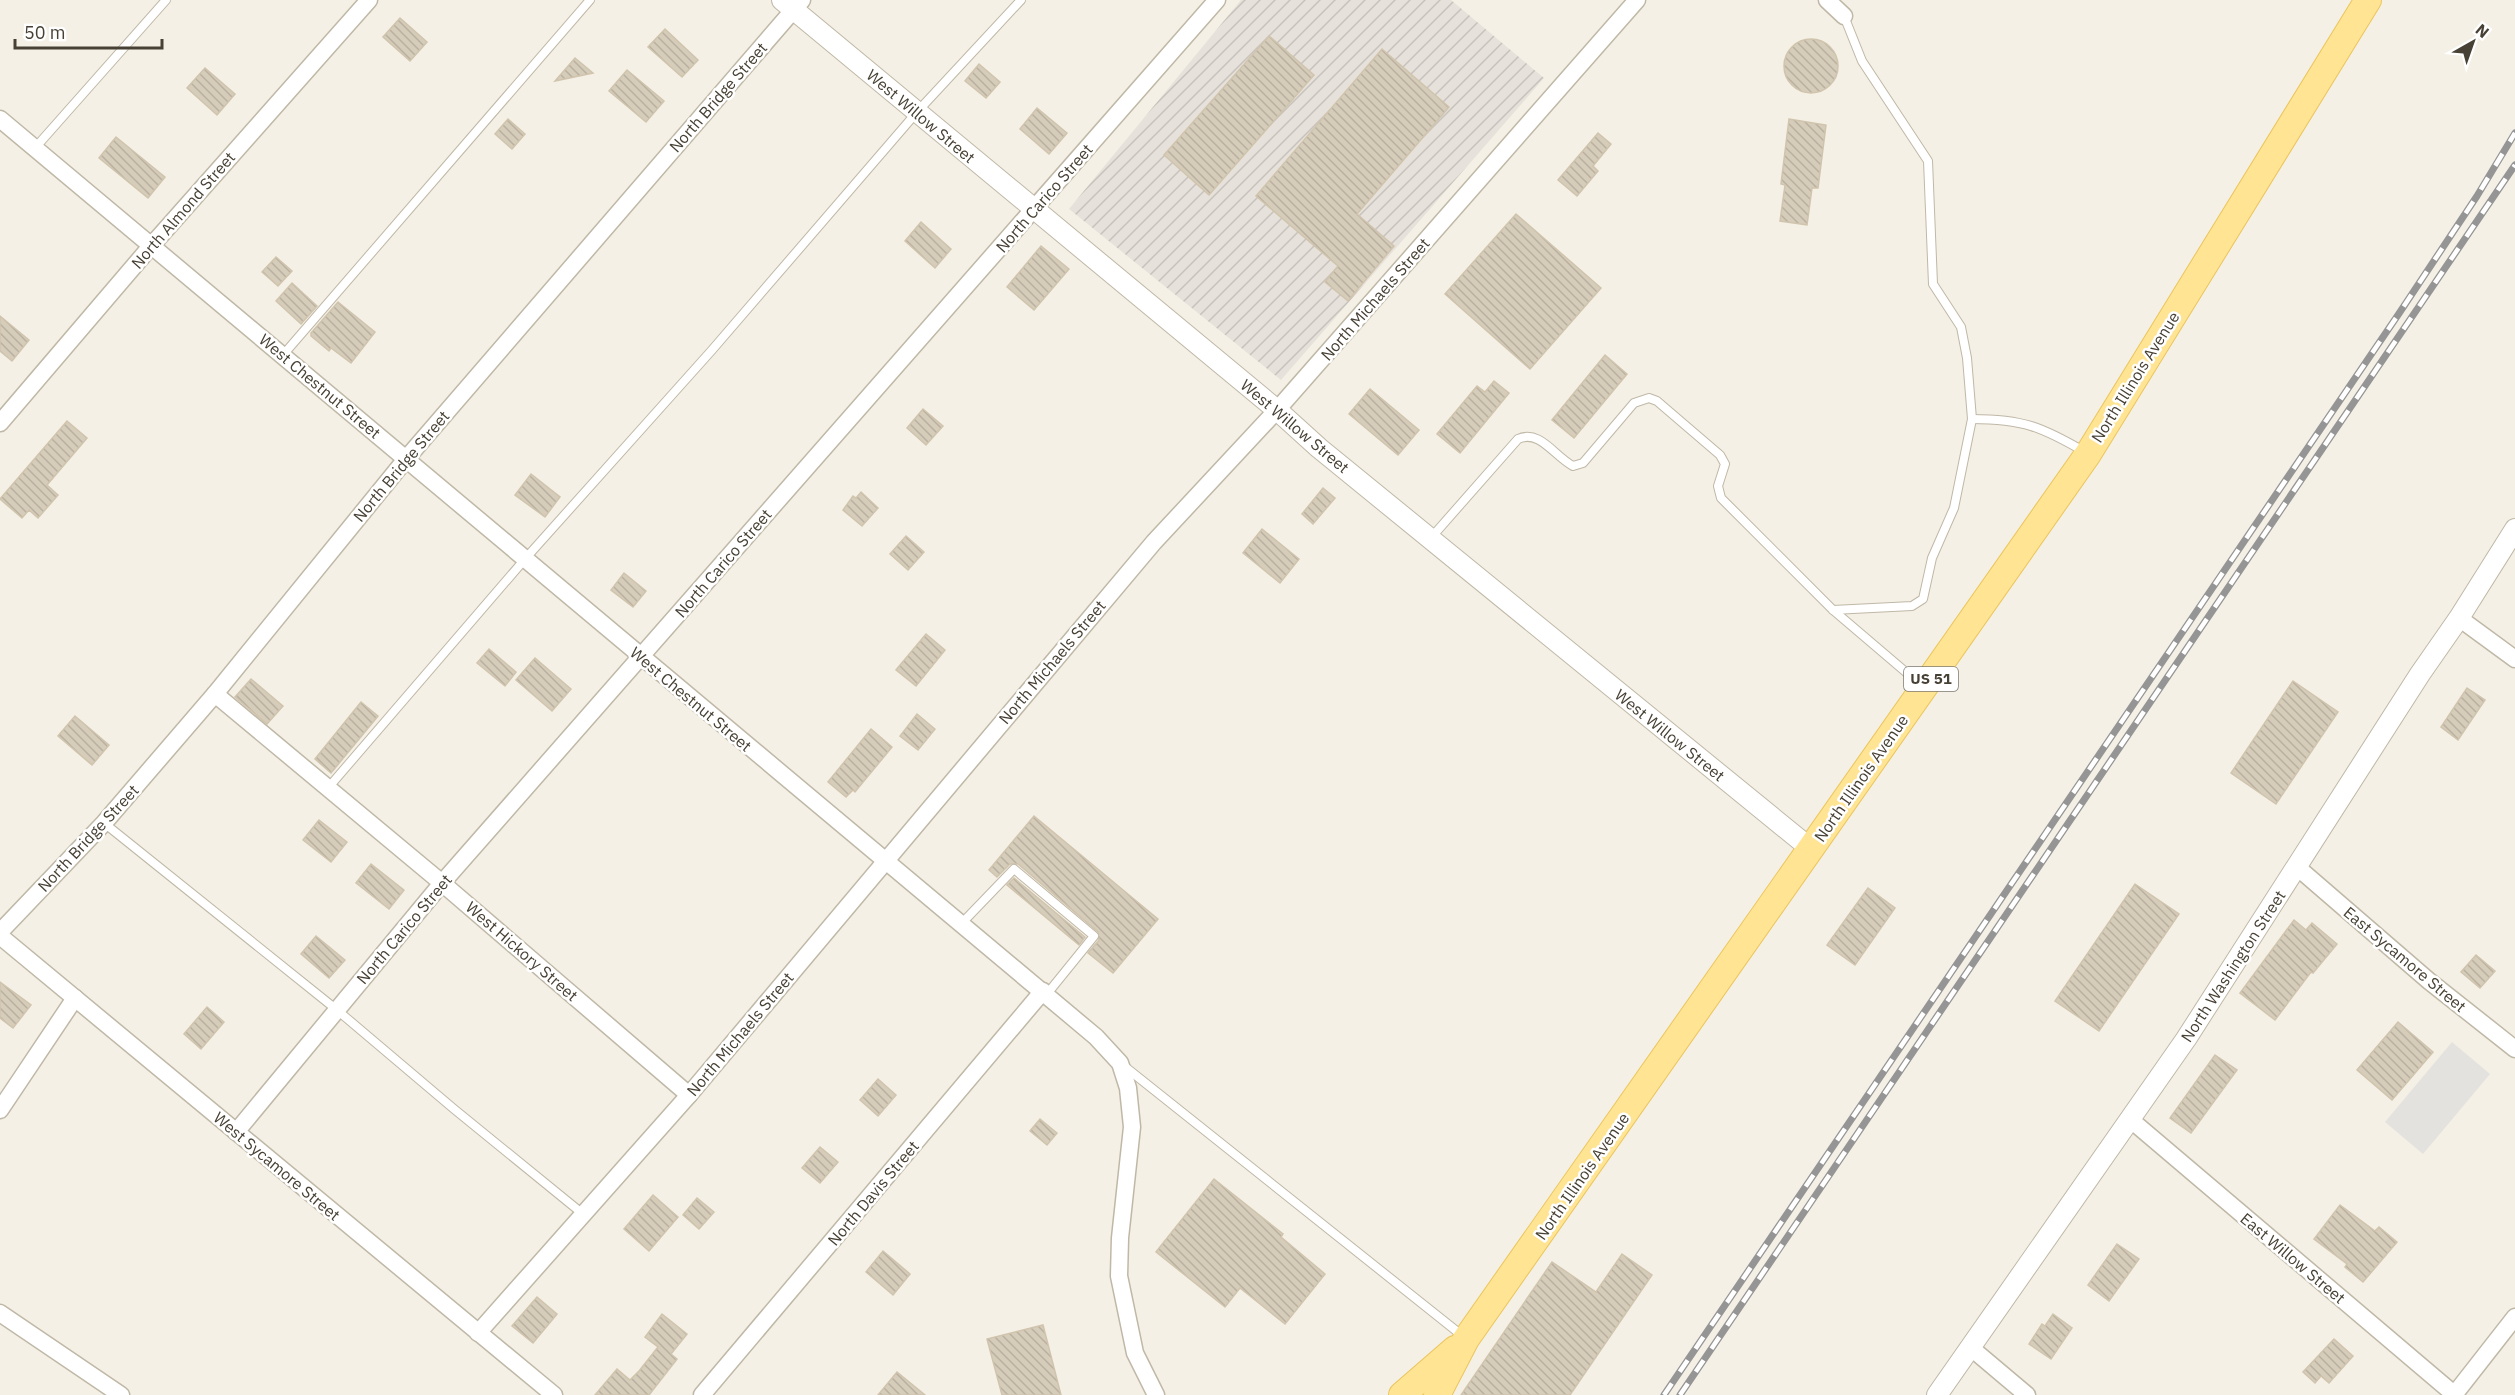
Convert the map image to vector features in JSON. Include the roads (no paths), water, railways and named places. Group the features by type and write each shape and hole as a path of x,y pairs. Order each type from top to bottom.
{"main road":[{"name":"North Illinois Avenue","path":"1437,1395 1466,1339 2088,454 2368,0"},
{"name":"US 51","path":"1402,1395 1466,1339"}],"street":[{"name":"North Almond Street","path":"0,423 152,245 369,0"},
{"name":"North Carico Street","path":"236,1132 442,883 1217,0"},
{"name":"North Michaels Street","path":"478,1333 689,1095 1154,542 1277,410 1637,0"},
{"path":"1827,0 1844,16"},
{"name":"West Willow Street","path":"793,3 917,112 1277,410 1319,448 1811,849"},
{"name":"North Bridge Street","path":"0,934 104,823 215,694 406,459 793,3"},
{"name":"West Chestnut Street","path":"0,119 1096,1036 1120,1063 1128,1088 1132,1127 1119,1238 1119,1276 1135,1353 1156,1395"},
{"name":"North Washington Street","path":"1937,1395 2130,1120 2297,867 2420,674 2460,618 2515,529"},
{"path":"2460,618 2515,659"},
{"name":"West Hickory Street","path":"215,694 442,883 689,1095"},
{"name":"East Sycamore Street","path":"2297,867 2429,981 2515,1049"},
{"name":"West Sycamore Street","path":"0,934 554,1395"},
{"name":"North Davis Street","path":"702,1395 1045,992"},
{"path":"0,1110 75,998"},
{"name":"East Willow Street","path":"2130,1120 2454,1395"},
{"path":"0,1312 121,1395"},
{"path":"2454,1395 2515,1317"},
{"path":"1970,1347 2027,1395"}],"lane":[{"path":"35,148 166,0"},
{"path":"283,355 590,0"},
{"path":"328,788 525,559 712,350 917,112 1021,0"},
{"path":"1833,610 1912,606 1923,599 1932,558 1954,508 1972,419 1967,358 1961,327 1933,284 1928,161 1862,61 1844,16"},
{"path":"1430,540 1518,439 1526,436 1536,437 1573,466 1583,463 1634,403 1649,398 1657,401 1720,455 1725,464 1718,486 1721,498 1833,610 1925,688"},
{"path":"1972,419 2008,419 2048,431 2088,454"},
{"path":"104,823 337,1010 583,1214"},
{"path":"961,924 1014,869 1094,936 1045,992"},
{"path":"1120,1063 1466,1339"}],"railway":[{"path":"1664,1395 2400,312 2477,196 2515,133"},
{"path":"1680,1395 2515,165"}]}
